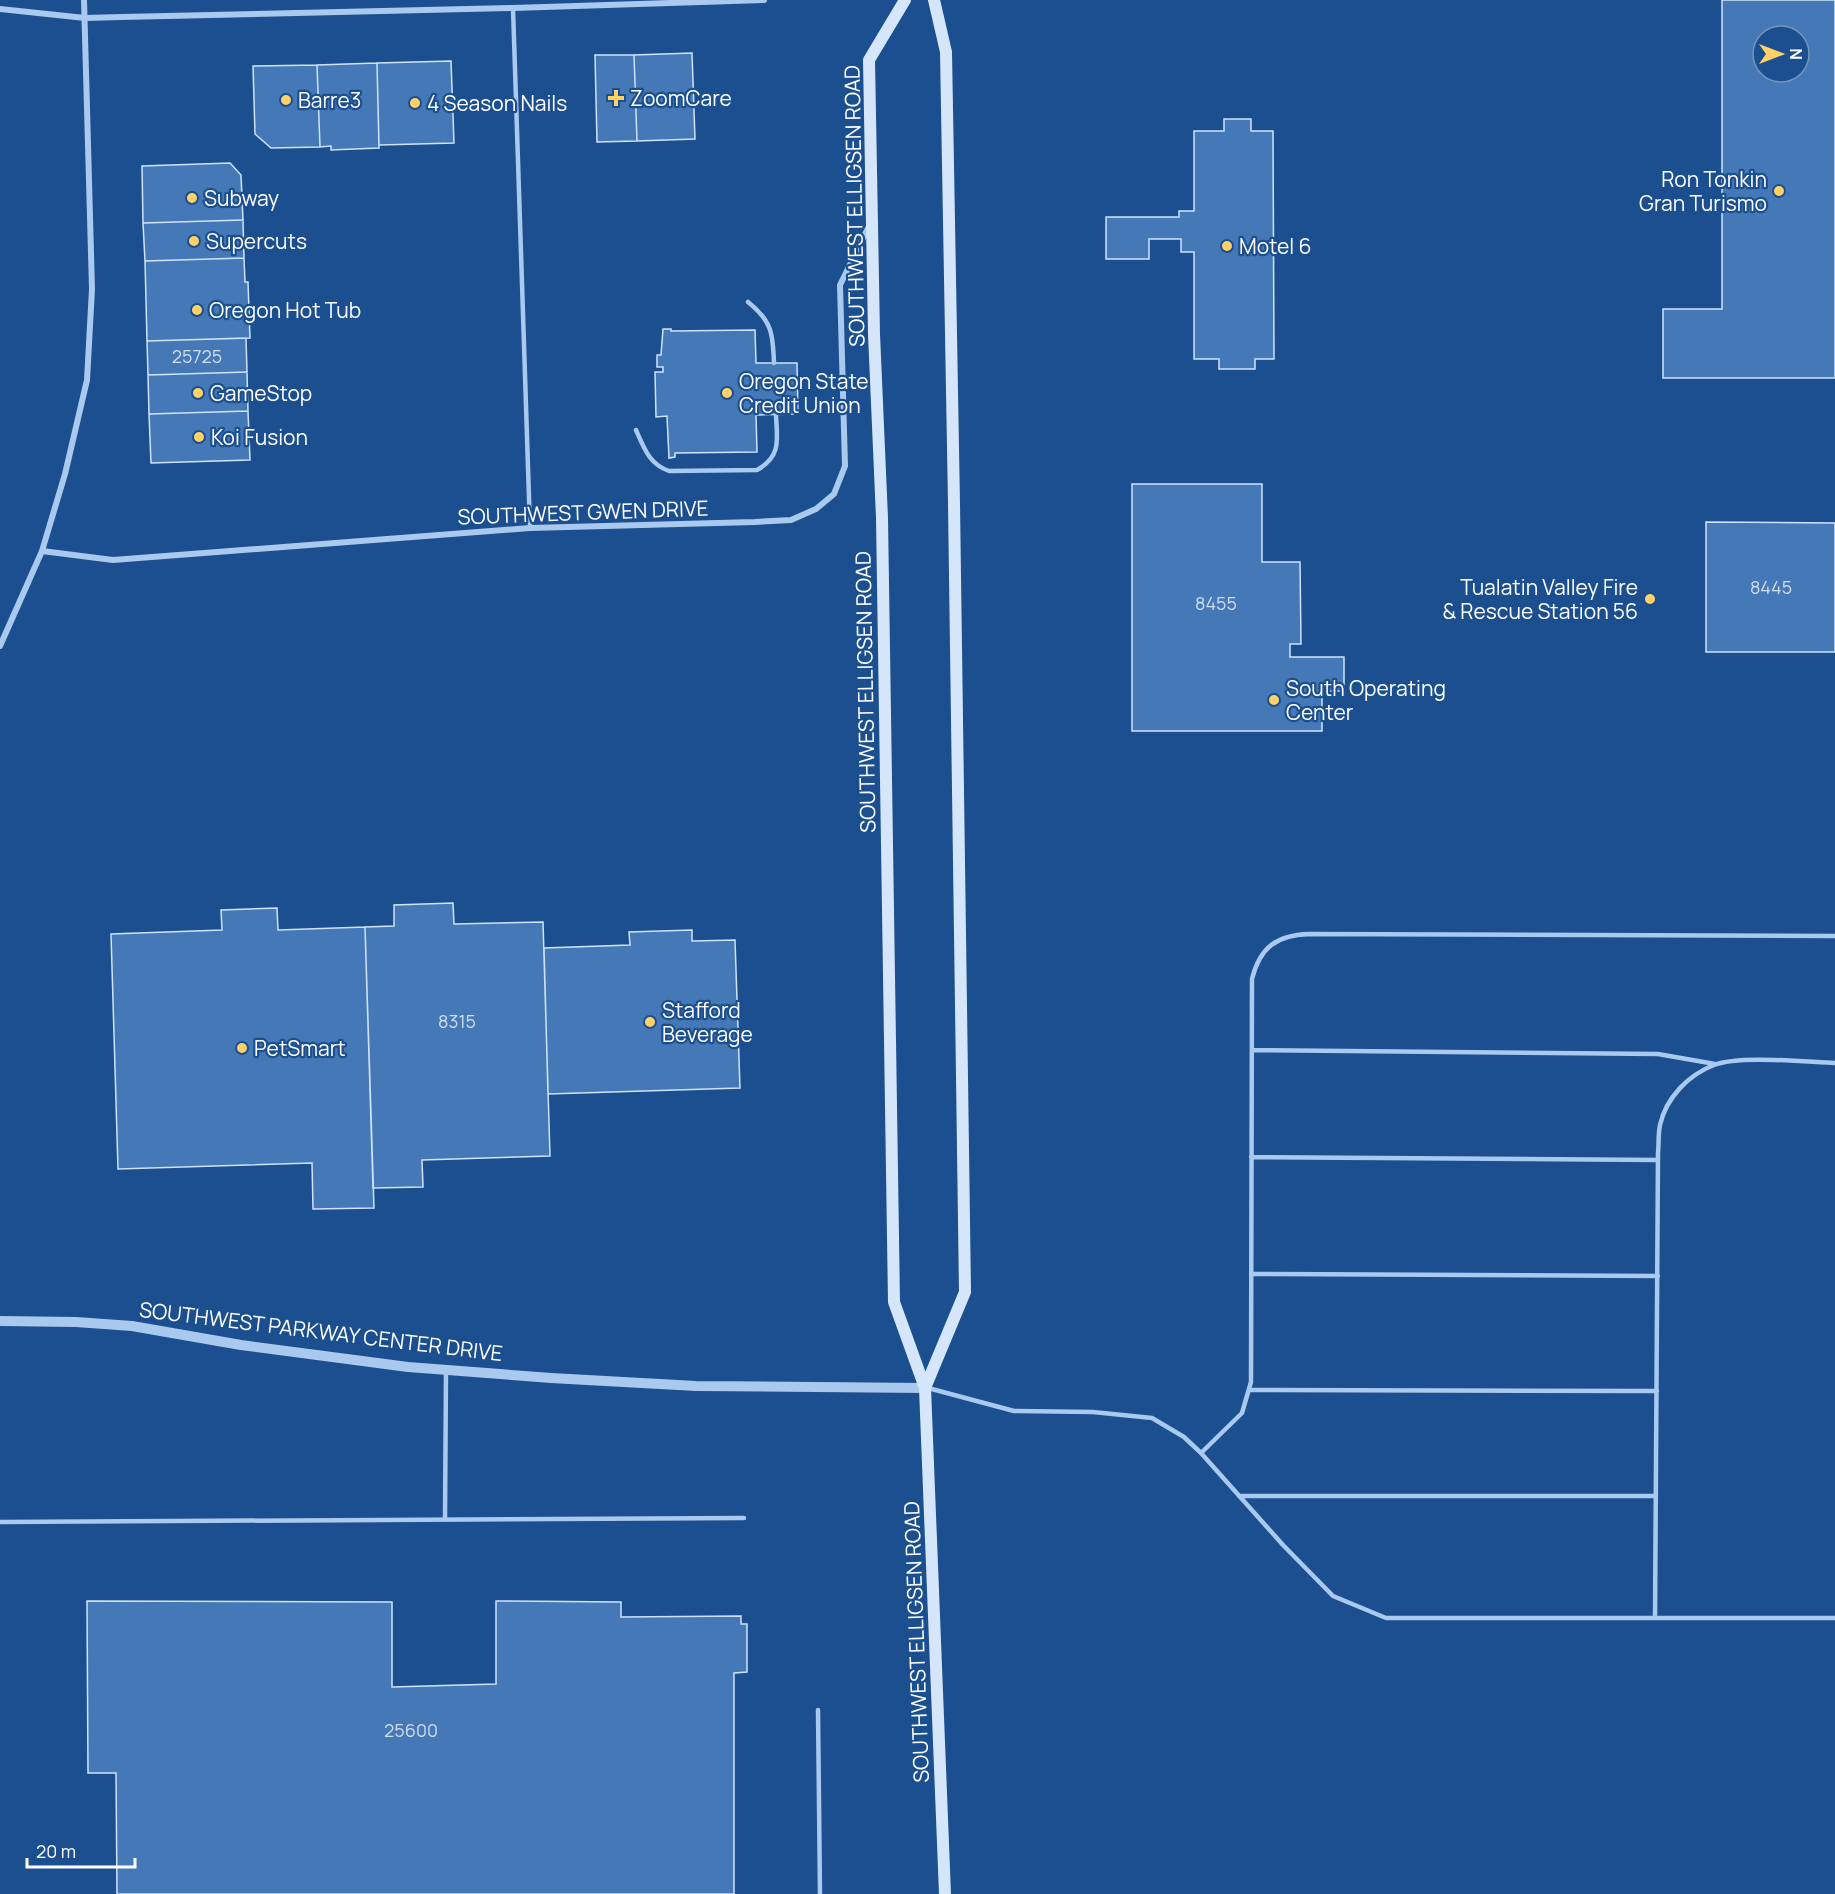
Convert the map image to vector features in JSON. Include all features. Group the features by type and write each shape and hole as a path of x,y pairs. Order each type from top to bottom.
{"main road":[{"name":"SOUTHWEST ELLIGSEN ROAD","path":"905,0 869,60 874,334 882,518 894,1302 925,1388 945,1894"},
{"name":"SOUTHWEST ELLIGSEN ROAD","path":"925,1388 965,1292 946,52 934,0"}],"street":[{"path":"0,646 42,551 65,474 87,380 92,289 84,0"},
{"path":"0,9 85,18 764,0"},
{"name":"SOUTHWEST GWEN DRIVE","path":"42,551 113,560 530,528 791,520 816,509 834,494 845,466 840,285 872,220"},
{"name":"SOUTHWEST PARKWAY CENTER DRIVE","path":"0,1321 76,1322 132,1326 241,1345 446,1370 615,1383 684,1386 925,1388"}],"lane":[{"path":"513,8 530,528"},
{"path":"748,302 760,312 769,325 773,339 774,363"},
{"path":"636,430 652,462 669,471 757,470 773,457 777,447 776,414"},
{"path":"1201,1453 1242,1413 1251,1382 1252,979 1256,963 1278,940 1293,935 1835,936"},
{"path":"1252,1050 1658,1054 1715,1064 1743,1060 1835,1063"},
{"path":"1655,1618 1660,1125 1671,1098 1690,1078 1715,1064"},
{"path":"1251,1156 1658,1160"},
{"path":"1251,1274 1658,1276"},
{"path":"446,1370 446,1519"},
{"path":"925,1388 1014,1411 1093,1412 1152,1418 1184,1437 1201,1453 1333,1596 1386,1618 1835,1618"},
{"path":"1249,1390 1657,1391"},
{"path":"1239,1496 1656,1496"},
{"path":"0,1522 744,1518"},
{"path":"818,1710 820,1894"}],"building":[{"name":"Ron Tonkin Gran Turismo","path":"1722,0 1835,0 1835,378 1663,378 1663,309 1722,309"},
{"path":"692,53 695,139 637,141 634,55"},
{"name":"ZoomCare","path":"595,55 634,55 637,141 597,142"},
{"name":"4 Season Nails","path":"451,61 454,143 379,145 377,63"},
{"path":"377,63 379,148 331,150 331,146 320,147 317,65"},
{"name":"Barre3","path":"317,65 320,147 271,148 255,134 253,66"},
{"name":"Motel 6","path":"1224,119 1251,119 1251,131 1273,131 1274,359 1255,359 1255,369 1219,369 1219,359 1194,359 1194,252 1181,252 1181,239 1149,239 1149,259 1106,259 1106,217 1179,217 1179,211 1194,211 1194,131 1224,131"},
{"name":"Subway","path":"230,163 241,175 243,220 143,223 142,166"},
{"name":"Supercuts","path":"243,220 244,258 145,261 143,223"},
{"name":"Oregon Hot Tub","path":"244,258 245,282 248,282 250,338 147,341 145,261"},
{"name":"Oregon State Credit Union","path":"663,329 671,329 671,331 755,330 756,363 797,363 798,414 756,415 757,452 675,453 675,457 669,458 667,416 656,417 655,372 663,372 663,367 657,367 657,355 661,355"},
{"path":"246,338 247,372 148,375 147,341"},
{"name":"GameStop","path":"247,372 248,411 149,414 148,375"},
{"name":"Koi Fusion","path":"248,411 250,460 151,463 149,414"},
{"path":"1132,484 1262,484 1262,562 1300,562 1301,644 1290,644 1290,657 1344,657 1344,691 1322,691 1322,731 1132,731"},
{"path":"1706,522 1835,523 1835,652 1706,652"},
{"path":"453,903 454,924 543,922 550,1156 422,1160 423,1187 373,1188 365,927 394,926 394,905"},
{"name":"PetSmart","path":"277,908 278,930 365,927 374,1208 313,1209 312,1163 118,1169 111,934 222,930 221,910"},
{"path":"692,930 692,941 735,940 740,1088 548,1094 544,948 630,945 629,932"},
{"path":"87,1601 392,1602 392,1687 496,1684 496,1601 621,1602 621,1617 741,1616 741,1624 747,1624 747,1672 734,1673 734,1894 117,1894 116,1773 88,1773"}],"place":[{"name":"ZoomCare","path":"616,98"},
{"name":"Barre3","path":"286,100"},
{"name":"4 Season Nails","path":"415,103"},
{"name":"Ron Tonkin Gran Turismo","path":"1779,191"},
{"name":"Subway","path":"192,198"},
{"name":"Supercuts","path":"194,241"},
{"name":"Motel 6","path":"1227,246"},
{"name":"Oregon Hot Tub","path":"197,310"},
{"name":"GameStop","path":"198,393"},
{"name":"Oregon State Credit Union","path":"727,393"},
{"name":"Koi Fusion","path":"199,437"},
{"name":"Tualatin Valley Fire & Rescue Station 56","path":"1650,599"},
{"name":"South Operating Center","path":"1274,700"},
{"name":"Stafford Beverage","path":"650,1022"},
{"name":"PetSmart","path":"242,1048"}]}
